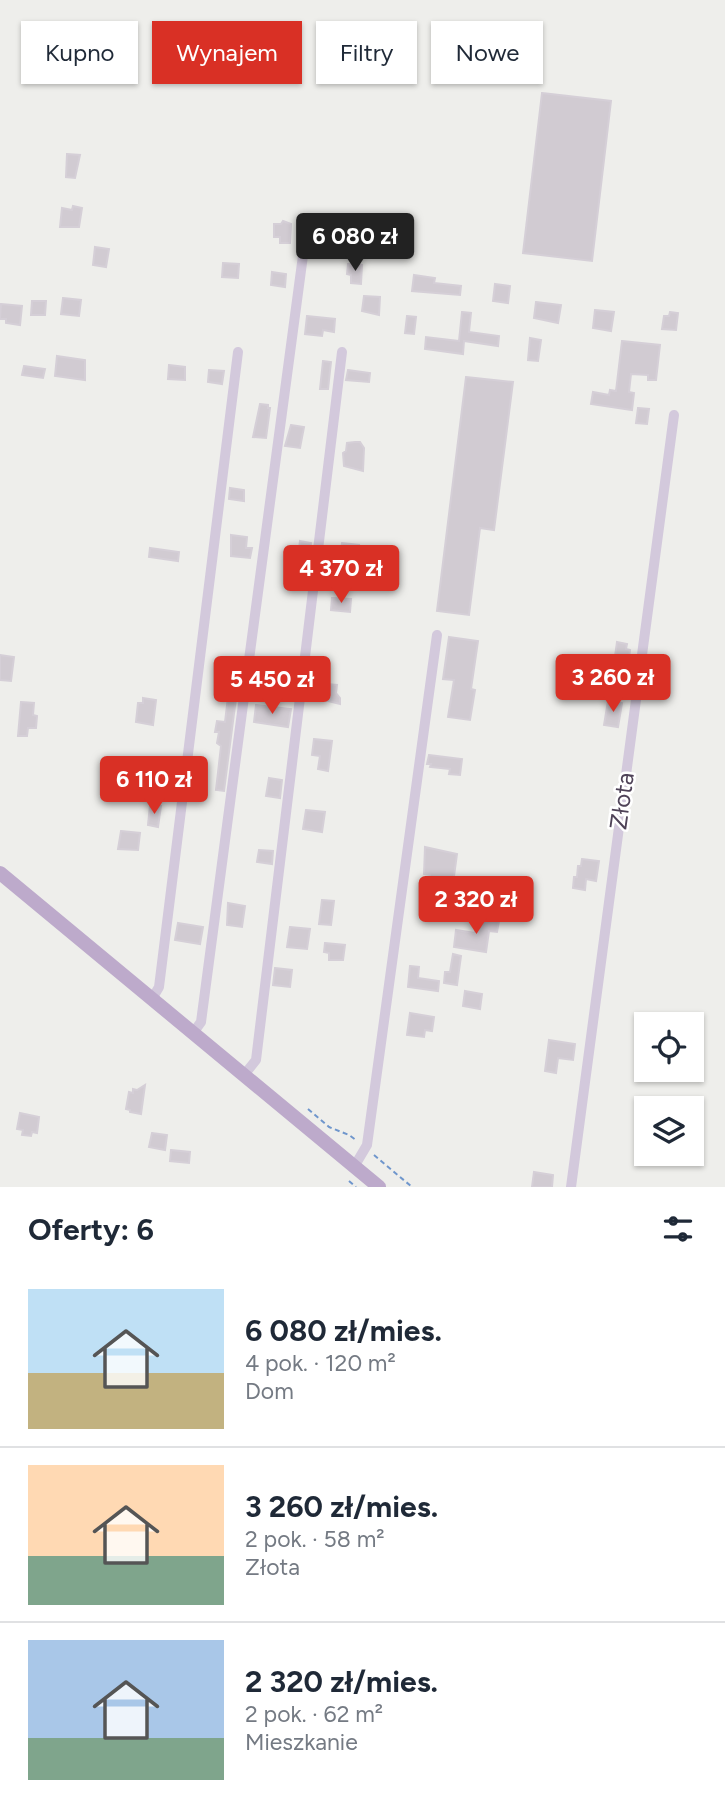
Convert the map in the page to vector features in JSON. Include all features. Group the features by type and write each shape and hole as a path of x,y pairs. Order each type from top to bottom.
{"main road":[{"path":"0,873 379,1187"}],"street":[{"path":"193,1033 201,1022 265,523 304,248"},
{"path":"152,999 159,987 238,352"},
{"path":"244,1075 256,1060 342,352"},
{"name":"Złota","path":"571,1187 674,415"},
{"path":"354,1167 368,1145 436,635"}],"path":[{"path":"349,1181 356,1187"}],"building":[{"path":"542,93 611,101 592,261 523,253"},
{"path":"67,154 80,155 75,178 66,177"},
{"path":"73,206 82,208 79,227 60,227 62,208 72,210"},
{"path":"325,218 336,222 334,238 330,237 328,245 321,243 322,236 316,235 318,220 324,221"},
{"path":"283,221 291,224 290,243 280,243 280,237 274,237 274,224 281,224"},
{"path":"95,247 109,249 106,267 93,265"},
{"path":"223,263 239,264 238,278 222,277"},
{"path":"348,264 362,265 361,284 351,283 351,275 347,274"},
{"path":"272,272 286,274 285,287 271,285"},
{"path":"414,275 435,278 434,283 461,286 460,295 412,291"},
{"path":"495,284 510,286 508,303 493,301"},
{"path":"364,296 380,297 379,315 362,311"},
{"path":"63,298 81,300 79,316 61,314"},
{"path":"32,301 46,301 45,315 31,315"},
{"path":"536,302 561,305 558,323 534,318"},
{"path":"1,304 22,306 20,325 6,323 6,319 0,319"},
{"path":"595,310 614,312 611,331 593,328"},
{"path":"462,312 471,313 469,332 499,336 498,346 464,341 463,354 425,349 426,337 459,341"},
{"path":"670,312 678,313 676,330 662,329 664,316 669,316"},
{"path":"307,316 335,319 334,332 323,330 322,336 305,334"},
{"path":"407,316 416,317 414,334 405,333"},
{"path":"530,338 541,340 538,361 528,360"},
{"path":"622,341 660,345 656,380 648,380 648,375 631,374 629,392 634,393 632,410 591,404 593,392 609,395 610,390 616,391"},
{"path":"57,356 85,360 85,380 55,376"},
{"path":"323,361 331,362 328,389 320,389"},
{"path":"169,365 185,367 185,380 168,379"},
{"path":"24,366 45,369 43,378 22,375"},
{"path":"209,370 224,371 222,384 208,382"},
{"path":"348,370 370,373 369,382 346,380"},
{"path":"466,377 513,382 494,530 480,528 469,615 437,611"},
{"path":"260,404 270,408 266,438 253,437"},
{"path":"638,408 649,409 647,424 636,423"},
{"path":"291,425 304,427 300,448 285,446"},
{"path":"360,442 364,448 363,471 344,466 343,453 347,443"},
{"path":"230,488 244,490 244,501 229,499"},
{"path":"231,535 247,537 246,548 252,548 250,558 231,556"},
{"path":"300,541 311,543 306,582 295,581"},
{"path":"342,543 359,545 357,561 345,560 346,557 340,556"},
{"path":"150,548 179,552 178,561 149,557"},
{"path":"332,598 351,599 350,612 331,610"},
{"path":"449,637 478,641 471,689 475,690 470,720 448,717 454,680 443,679"},
{"path":"617,642 627,644 626,649 630,650 627,673 613,671"},
{"path":"0,655 14,657 11,681 0,680"},
{"path":"221,665 237,666 236,684 220,683"},
{"path":"326,684 337,685 336,693 340,704 324,700"},
{"path":"228,697 236,698 224,791 216,790 221,746 217,743 219,732 215,732 217,721 225,722"},
{"path":"143,698 156,700 153,725 136,722 138,703 143,703"},
{"path":"608,701 622,703 618,727 604,725"},
{"path":"21,702 34,703 33,715 37,716 36,728 28,728 27,736 18,736"},
{"path":"256,705 291,709 288,727 254,722"},
{"path":"314,739 332,741 328,771 318,769 320,756 312,755"},
{"path":"429,755 462,759 460,775 449,774 450,769 430,767 431,764 427,764"},
{"path":"269,778 282,780 280,798 266,796"},
{"path":"150,805 161,806 158,827 148,825"},
{"path":"306,810 325,812 322,832 303,829"},
{"path":"121,831 140,833 138,850 118,849"},
{"path":"425,847 457,854 449,913 426,910 430,875 424,874"},
{"path":"259,850 273,851 272,864 257,862"},
{"path":"582,859 599,861 596,881 586,879 585,890 573,888 574,877 577,877"},
{"path":"322,900 334,901 331,925 319,924"},
{"path":"228,903 245,906 242,927 227,925"},
{"path":"477,918 499,921 497,932 489,931 486,952 454,947 456,930 475,933"},
{"path":"178,923 203,927 200,944 175,940"},
{"path":"290,927 310,929 307,949 287,947"},
{"path":"325,943 345,945 343,960 329,960 329,953 324,952"},
{"path":"453,954 461,956 457,985 444,983 445,972 450,972"},
{"path":"410,966 419,967 418,978 439,981 438,991 408,987"},
{"path":"275,968 292,970 290,987 273,985"},
{"path":"465,991 482,994 480,1009 463,1006"},
{"path":"410,1013 434,1017 432,1031 425,1030 424,1037 407,1035"},
{"path":"549,1040 575,1044 573,1060 558,1058 556,1073 545,1071"},
{"path":"145,1085 141,1114 130,1112 126,1109 129,1092 133,1093 133,1089 137,1090"},
{"path":"20,1113 39,1117 37,1133 32,1132 31,1136 22,1135 23,1130 17,1129"},
{"path":"152,1133 167,1135 165,1150 149,1147"},
{"path":"171,1150 190,1152 189,1163 170,1161"},
{"path":"534,1172 553,1175 552,1187 532,1187"}]}
